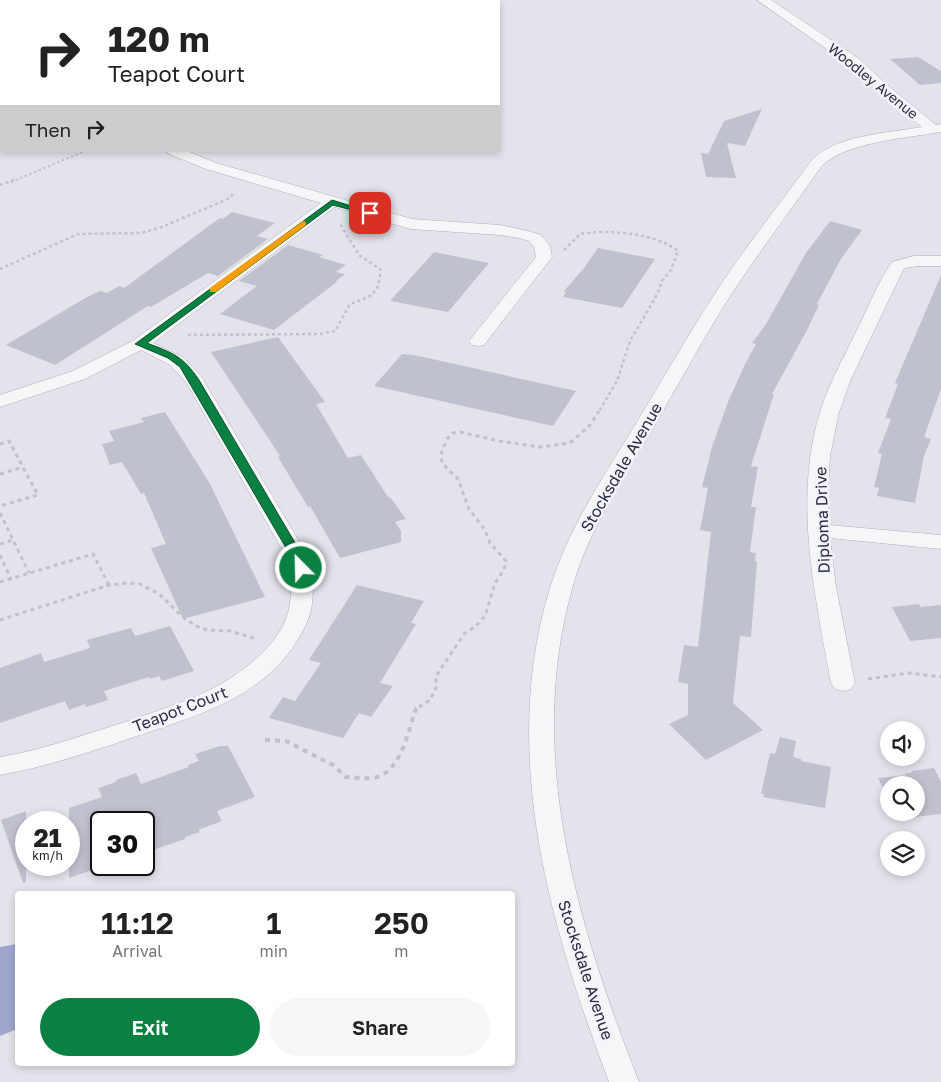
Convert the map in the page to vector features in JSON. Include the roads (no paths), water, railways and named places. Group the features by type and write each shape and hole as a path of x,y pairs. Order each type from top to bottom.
{"street":[{"name":"Woodley Avenue","path":"763,0 853,61 880,86 937,129"},
{"name":"Stocksdale Avenue","path":"624,1082 609,1045 573,940 557,876 548,823 543,763 542,698 548,646 560,591 575,547 601,495 629,452 725,291 816,164 823,156 846,145 937,129"},
{"path":"176,152 237,174 411,224 500,230 535,238 542,246 544,256 478,341"},
{"path":"0,401 79,375 147,339 332,202"},
{"name":"Diploma Drive","path":"843,683 823,574 819,531 818,476 826,423 839,387 898,265 908,261 941,261"},
{"name":"Teapot Court","path":"0,766 32,762 197,707 232,691 256,672 282,646 295,628 302,605 303,579 298,558 184,365 147,339"},
{"path":"819,531 941,542"}],"water":[{"path":"15,944 15,1030 0,1036 0,947"}]}
